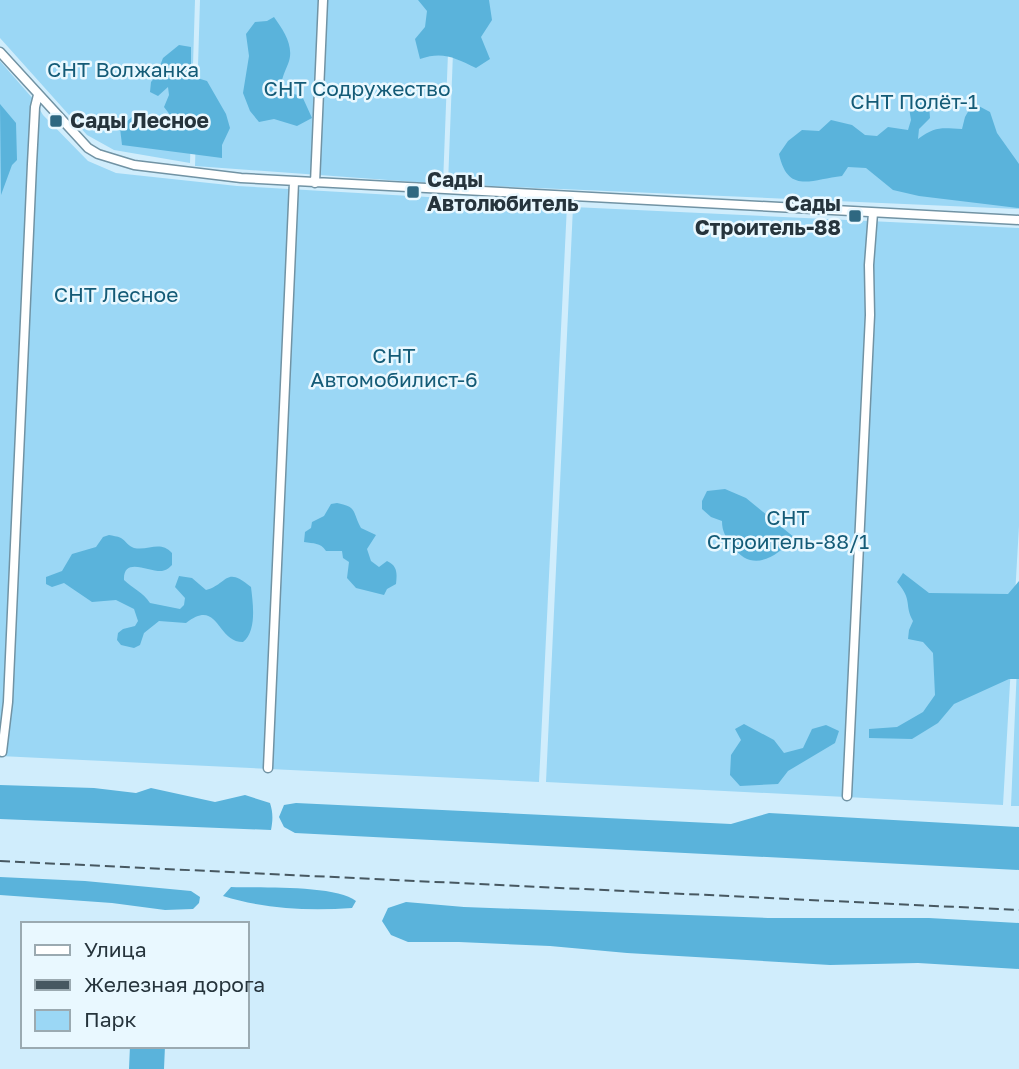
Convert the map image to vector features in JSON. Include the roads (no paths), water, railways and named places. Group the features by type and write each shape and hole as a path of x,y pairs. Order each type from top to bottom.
{"street":[{"path":"315,183 323,0"},
{"path":"0,52 88,148 109,159 134,165 228,177 315,183 1019,220"},
{"path":"2,752 8,690 32,164 38,95"},
{"path":"268,768 294,181"},
{"path":"847,796 873,213"}],"railway":[{"path":"0,861 1019,910"}],"place":[{"name":"Сады Лесное","path":"56,121"},
{"name":"Сады Автолюбитель","path":"413,192"},
{"name":"Сады Строитель-88","path":"855,216"}],"park label":[{"name":"СНТ Волжанка","path":"123,70"},
{"name":"СНТ Содружество","path":"357,89"},
{"name":"СНТ Полёт-1","path":"914,102"},
{"name":"СНТ Лесное","path":"116,295"},
{"name":"СНТ Автомобилист-6","path":"394,368"},
{"name":"СНТ Строитель-88/1","path":"788,530"}]}
